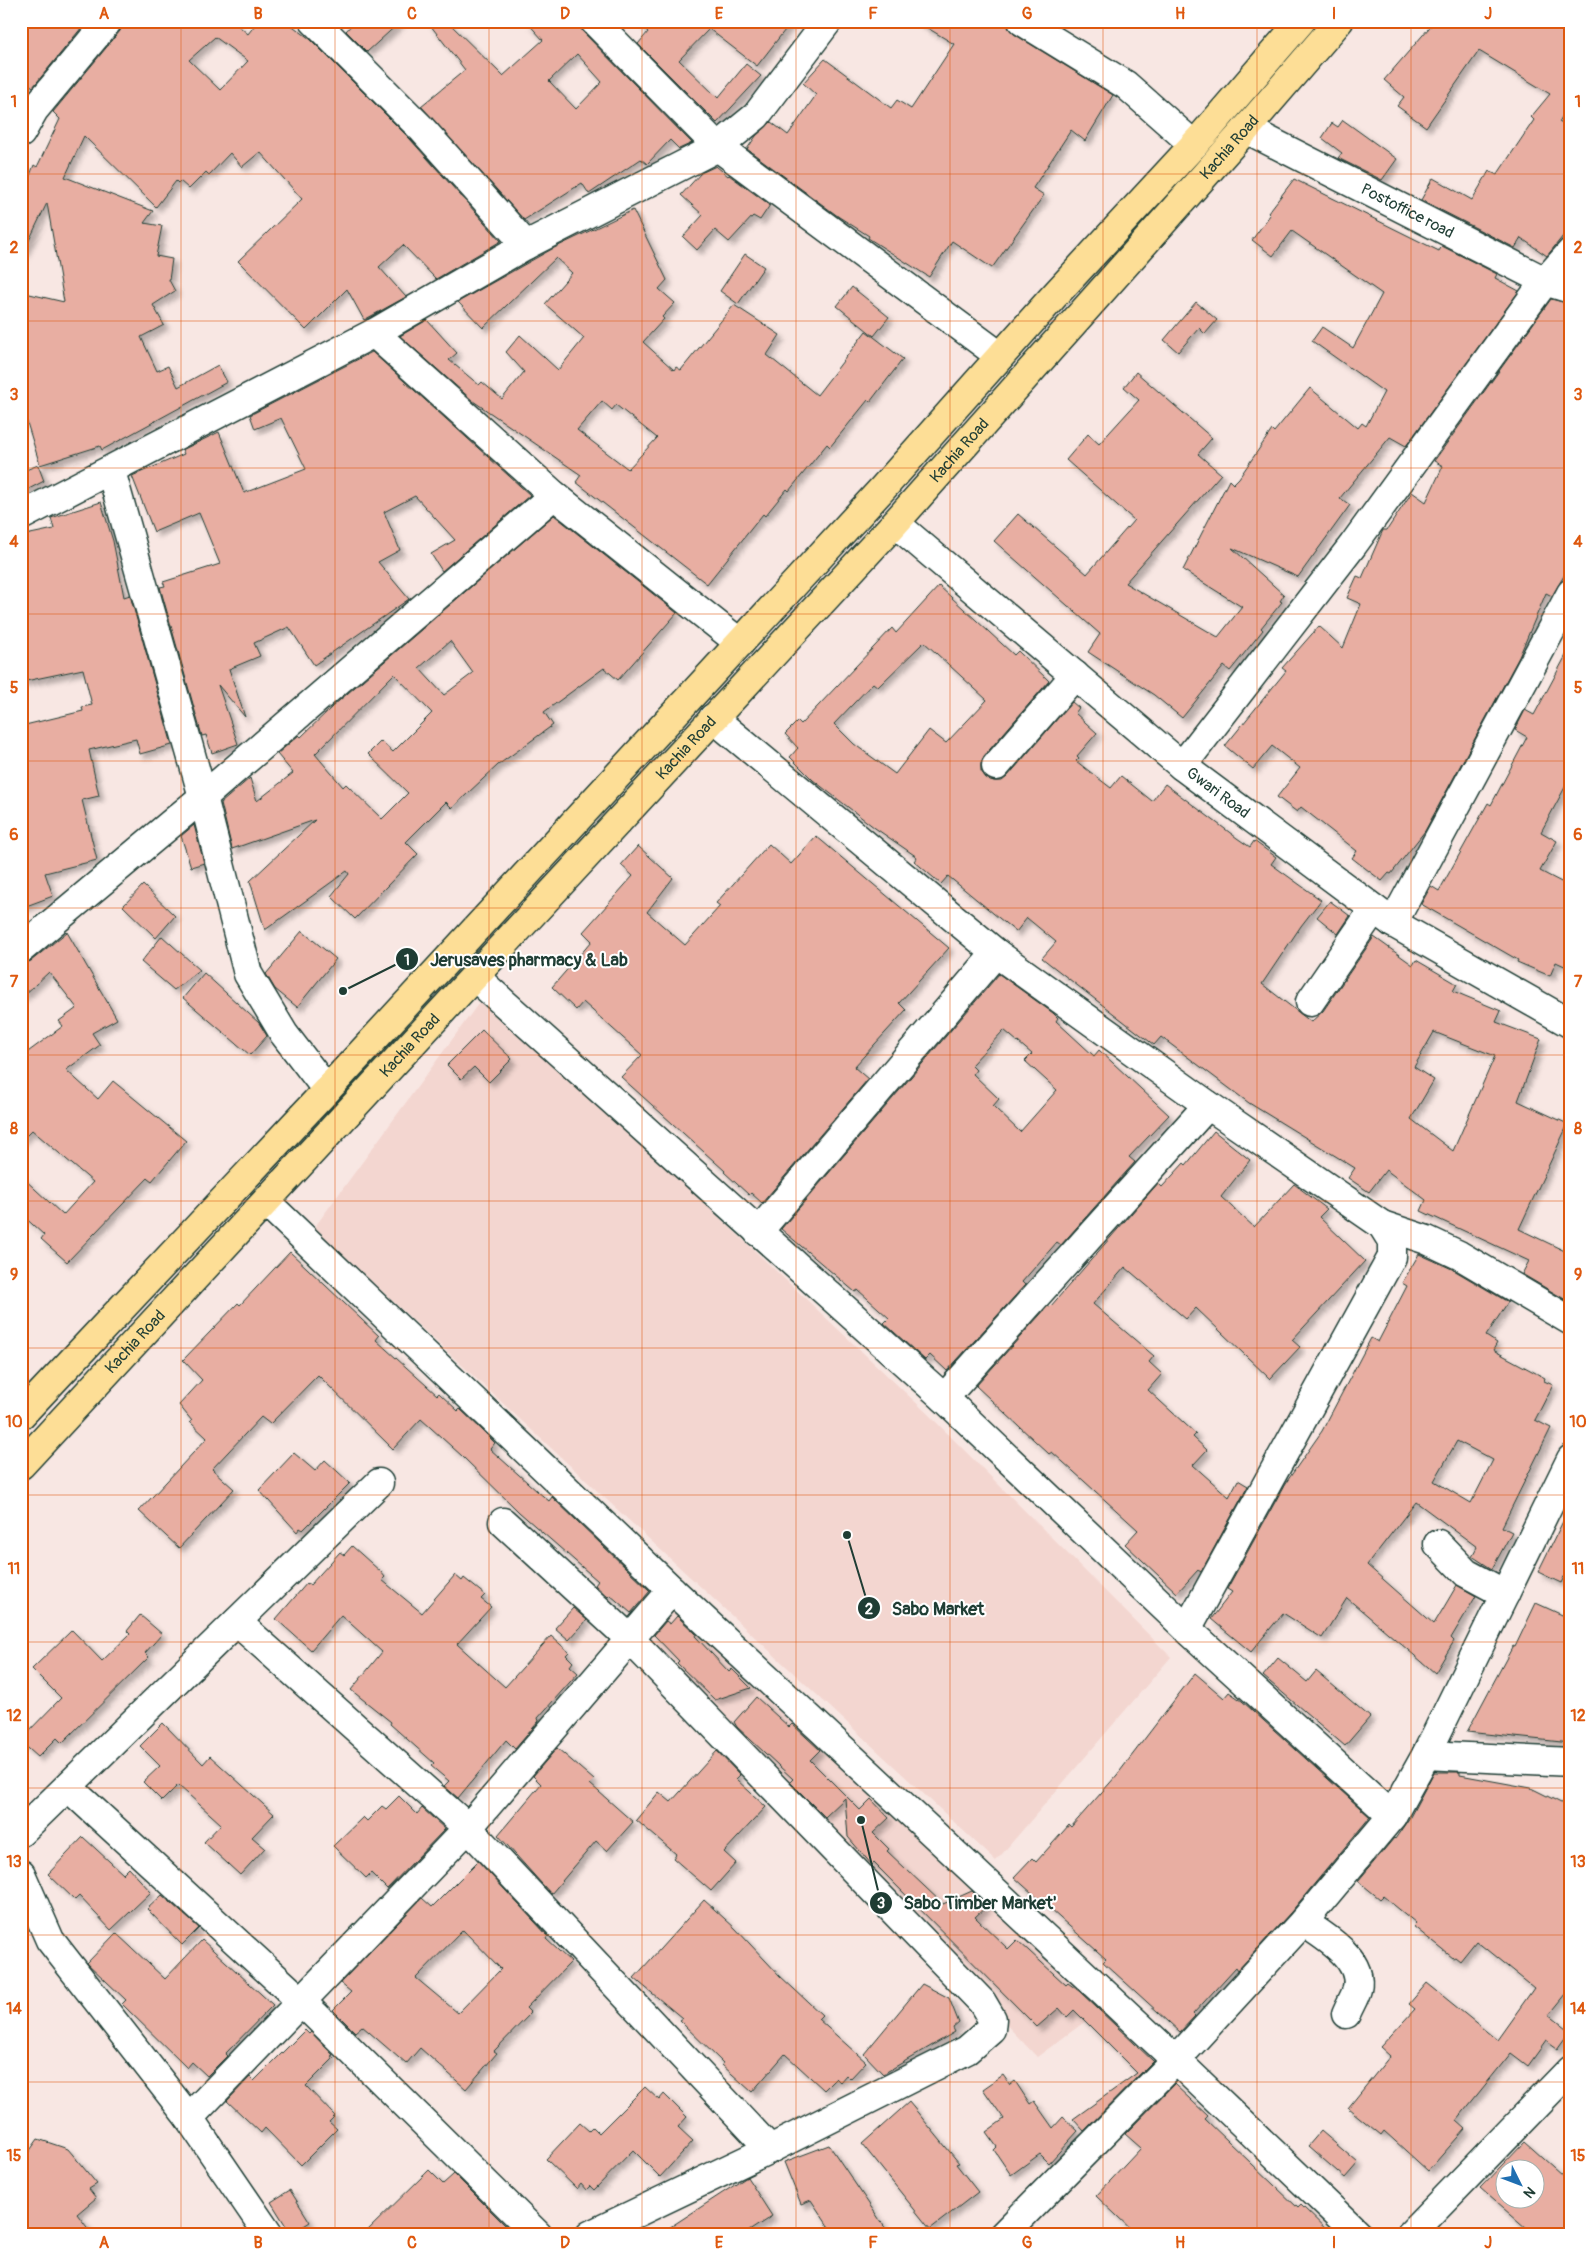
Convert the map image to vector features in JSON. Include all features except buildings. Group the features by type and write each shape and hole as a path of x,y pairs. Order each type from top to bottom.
{"highway":[{"name":"Kachia Road","path":"21,1415 327,1090 740,643 1194,145 1301,21"},
{"name":"Kachia Road","path":"21,1466 895,522 1246,129 1339,21"}],"street":[{"path":"21,133 28,104 108,21"},
{"path":"314,21 421,128 526,245"},
{"path":"594,21 718,147 1000,356"},
{"path":"21,516 374,333 526,245 718,147 756,116 828,21"},
{"path":"1022,21 1126,86 1194,145"},
{"name":"Postoffice road","path":"1246,129 1544,280 1571,289"},
{"path":"1182,766 1353,545 1544,280 1571,252"},
{"path":"374,333 554,495 740,643"},
{"path":"111,471 202,796 248,974 284,1034 327,1090"},
{"path":"21,949 554,495"},
{"name":"Gwari Road","path":"895,522 1182,766 1384,916 1571,1024"},
{"path":"1310,1002 1384,916 1571,593"},
{"path":"996,766 1075,675"},
{"path":"714,718 996,952 1208,1105 1382,1225 1427,1240 1459,1255 1571,1322"},
{"path":"758,1232 996,952"},
{"path":"474,977 944,1398 1187,1629 1392,1816"},
{"path":"944,1398 1208,1105"},
{"path":"266,1202 672,1590 1176,2060 1359,2235"},
{"path":"1187,1629 1392,1257 1392,1241 1382,1225"},
{"path":"1003,2235 1176,2060 1303,1922 1392,1816 1426,1755 1571,1459"},
{"path":"21,1832 379,1483"},
{"path":"502,1522 630,1638 982,2002 992,2019 991,2029 967,2050 770,2149 590,2235"},
{"path":"1438,1544 1466,1573 1505,1594"},
{"path":"189,2118 468,1828 672,1590"},
{"path":"237,1622 468,1828 770,2149"},
{"path":"1426,1755 1571,1762"},
{"path":"68,1786 301,2001 538,2235"},
{"path":"21,1874 50,1940 189,2118 269,2235"},
{"path":"1303,1922 1330,1940 1350,1960 1356,1971 1357,1988 1346,2014"},
{"path":"1410,2235 1571,2069"}],"shaded area":[{"path":"484,996 927,1413 1171,1657 996,1861 314,1228"},
{"path":"672,1599 1109,2004 1037,2057 638,1636"}],"place":[{"name":"Jerusaves pharmacy & Lab","path":"343,991"},
{"name":"Sabo Market","path":"847,1535"},
{"name":"Sabo Timber Market'","path":"861,1820"}]}
